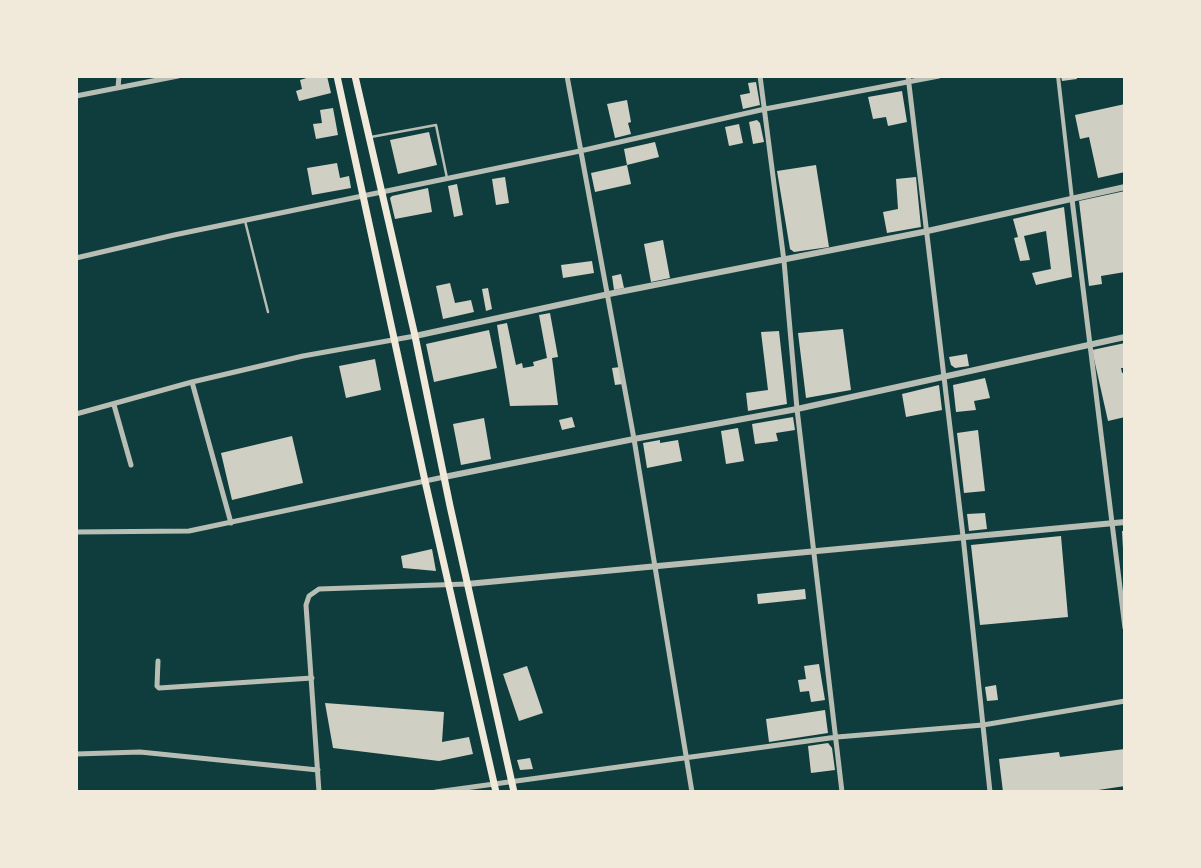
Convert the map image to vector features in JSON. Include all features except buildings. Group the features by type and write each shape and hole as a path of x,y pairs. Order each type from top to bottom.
{"main road":[{"path":"337,76 425,480 495,788"},
{"path":"355,76 415,336 467,584 514,792"}],"street":[{"path":"118,88 119,76"},
{"path":"76,96 178,76"},
{"path":"567,76 609,294 656,566 692,792"},
{"path":"760,76 784,261 797,409 842,792"},
{"path":"908,76 944,376 990,792"},
{"path":"76,258 245,220 580,151 765,109 939,76"},
{"path":"1058,76 1088,345 1125,628"},
{"path":"76,414 192,382 303,356 415,336 609,294 927,232 1125,187"},
{"path":"76,532 189,531 425,480 797,409 1125,337"},
{"path":"192,382 231,522"},
{"path":"114,405 131,465"},
{"path":"319,792 306,605 309,596 319,589 467,584 1125,522"},
{"path":"158,661 157,686 159,688 312,678"},
{"path":"436,792 495,788 512,783 836,737 982,725 1125,701"},
{"path":"76,754 140,752 318,770"}],"lane":[{"path":"369,137 436,125 447,178"},
{"path":"245,220 268,312"}]}
